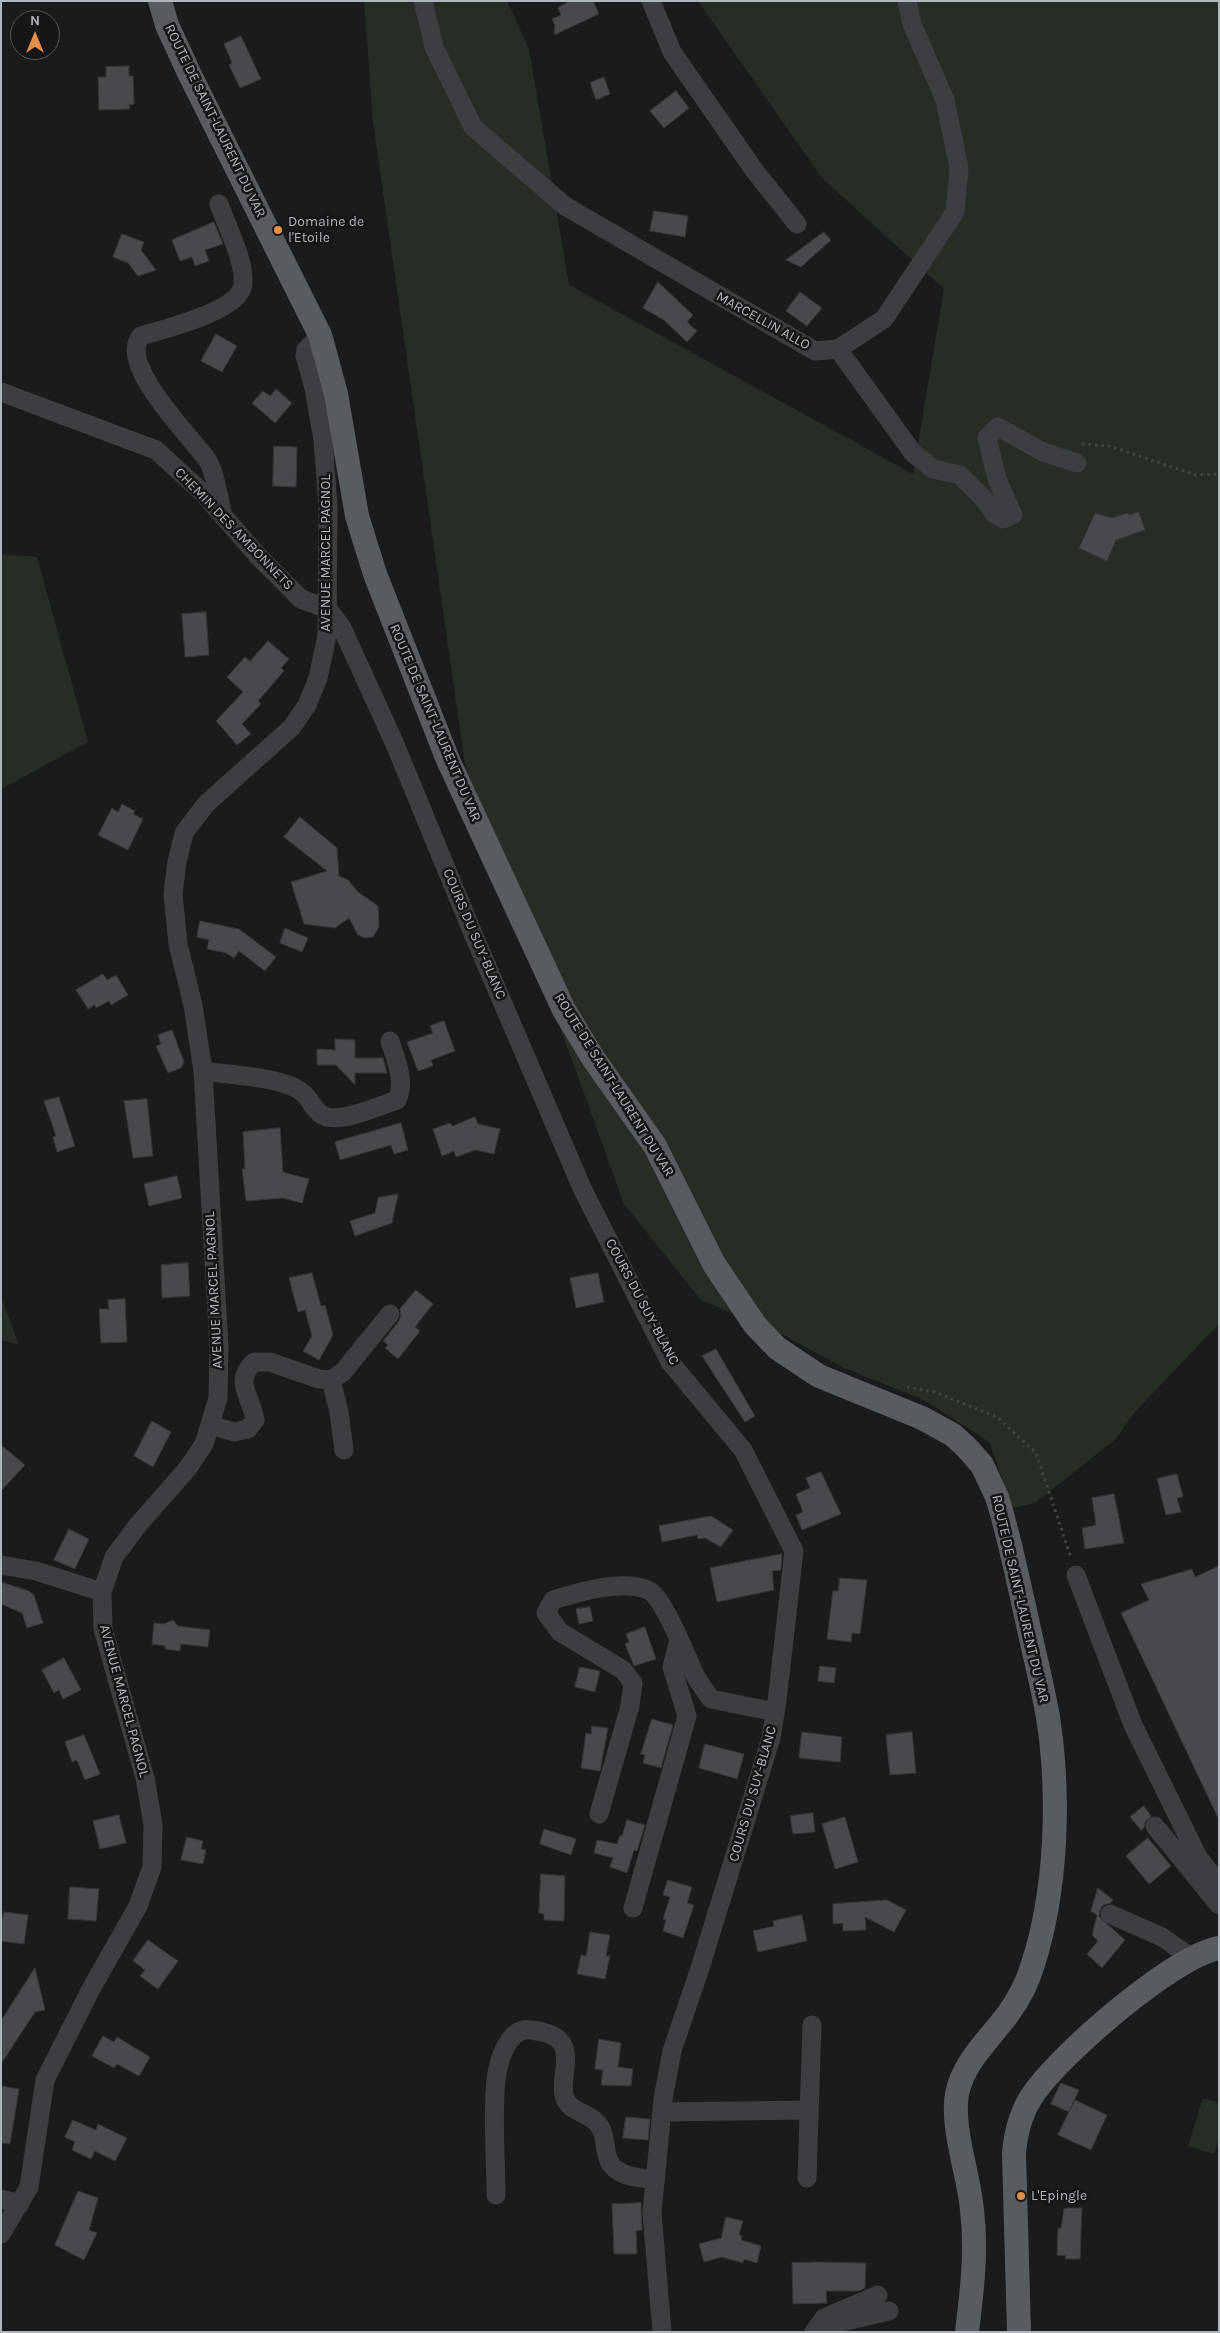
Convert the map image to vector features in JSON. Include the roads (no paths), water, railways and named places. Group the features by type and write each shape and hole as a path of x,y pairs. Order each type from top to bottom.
{"main road":[{"name":"ROUTE DE SAINT-LAURENT DU VAR","path":"160,1 167,25 190,75 320,335 336,394 357,516 374,574 448,760 564,1010 593,1058 655,1146 714,1264 755,1325 777,1348 819,1376 922,1418 953,1435 982,1465 999,1503 1048,1716 1054,1777 1054,1831 1046,1911 1033,1964 1019,1995 1008,2013 970,2062 958,2093 956,2123 967,2174 974,2229 974,2275 967,2332"},
{"path":"1019,2332 1014,2153 1022,2114 1033,2094 1047,2076 1080,2044 1157,1980 1192,1958 1219,1948"}],"street":[{"name":"MARCELLIN ALLO","path":"424,1 434,47 473,127 565,206 815,351 838,349"},
{"path":"651,1 672,52 754,170 797,224"},
{"path":"907,1 912,24 945,100 959,168 954,212 884,319 838,349 914,453 933,469 960,475 984,499 994,514 1003,519 1012,515 1009,504 997,480 986,438 998,427 1043,452 1077,463"},
{"path":"219,204 242,270 243,287 233,302 193,320 141,336 136,346 138,366 142,374 170,414 209,462 223,516"},
{"name":"AVENUE MARCEL PAGNOL","path":"1,2234 29,2187 45,2080 91,1989 138,1906 152,1867 153,1824 145,1778 103,1629 102,1592 114,1557 138,1525 188,1468 204,1444 218,1398 219,1347 203,1071 193,1005 178,944 173,894 176,862 184,833 206,804 292,727 307,705 318,678 327,636 328,506 323,440 314,388 305,356 306,350 320,335"},
{"name":"CHEMIN DES AMBONNETS","path":"1,392 156,450 203,493 258,557 301,599 328,609"},
{"name":"COURS DU SUY-BLANC","path":"328,609 342,628 394,742 474,936 582,1188 670,1362 743,1450 794,1552 775,1712 770,1738 701,1965 672,2051 662,2112 652,2213 662,2332"},
{"path":"203,1071 250,1077 291,1086 307,1095 322,1114 332,1117 353,1115 397,1100 402,1090 400,1074 390,1041"},
{"path":"211,1425 234,1432 248,1429 255,1420 253,1405 243,1385 245,1370 254,1362 270,1362 319,1379 331,1380 343,1372 390,1314"},
{"path":"331,1380 339,1412 344,1450"},
{"path":"1,1565 36,1571 102,1592"},
{"path":"1076,1575 1133,1725 1198,1857 1219,1884"},
{"path":"599,1814 630,1706 633,1683 624,1670 560,1632 546,1612 553,1600 566,1595 604,1587 632,1587 649,1590 664,1610 696,1678 711,1699 775,1712"},
{"path":"633,1908 687,1716 672,1667 679,1640"},
{"path":"1155,1826 1219,1905"},
{"path":"1110,1914 1162,1938 1192,1958"},
{"path":"807,2178 812,2025"},
{"path":"496,2195 496,2079 508,2041 515,2032 525,2029 546,2032 559,2040 566,2052 563,2094 568,2106 595,2121 604,2134 605,2155 612,2166 624,2174 654,2180"},
{"path":"662,2112 808,2110"},
{"path":"1,2200 20,2204"},
{"path":"816,2330 824,2318 878,2295"},
{"path":"816,2330 890,2311"}],"place":[{"name":"Domaine de l'Etoile","path":"278,230"},
{"name":"L'Epingle","path":"1021,2196"}]}
